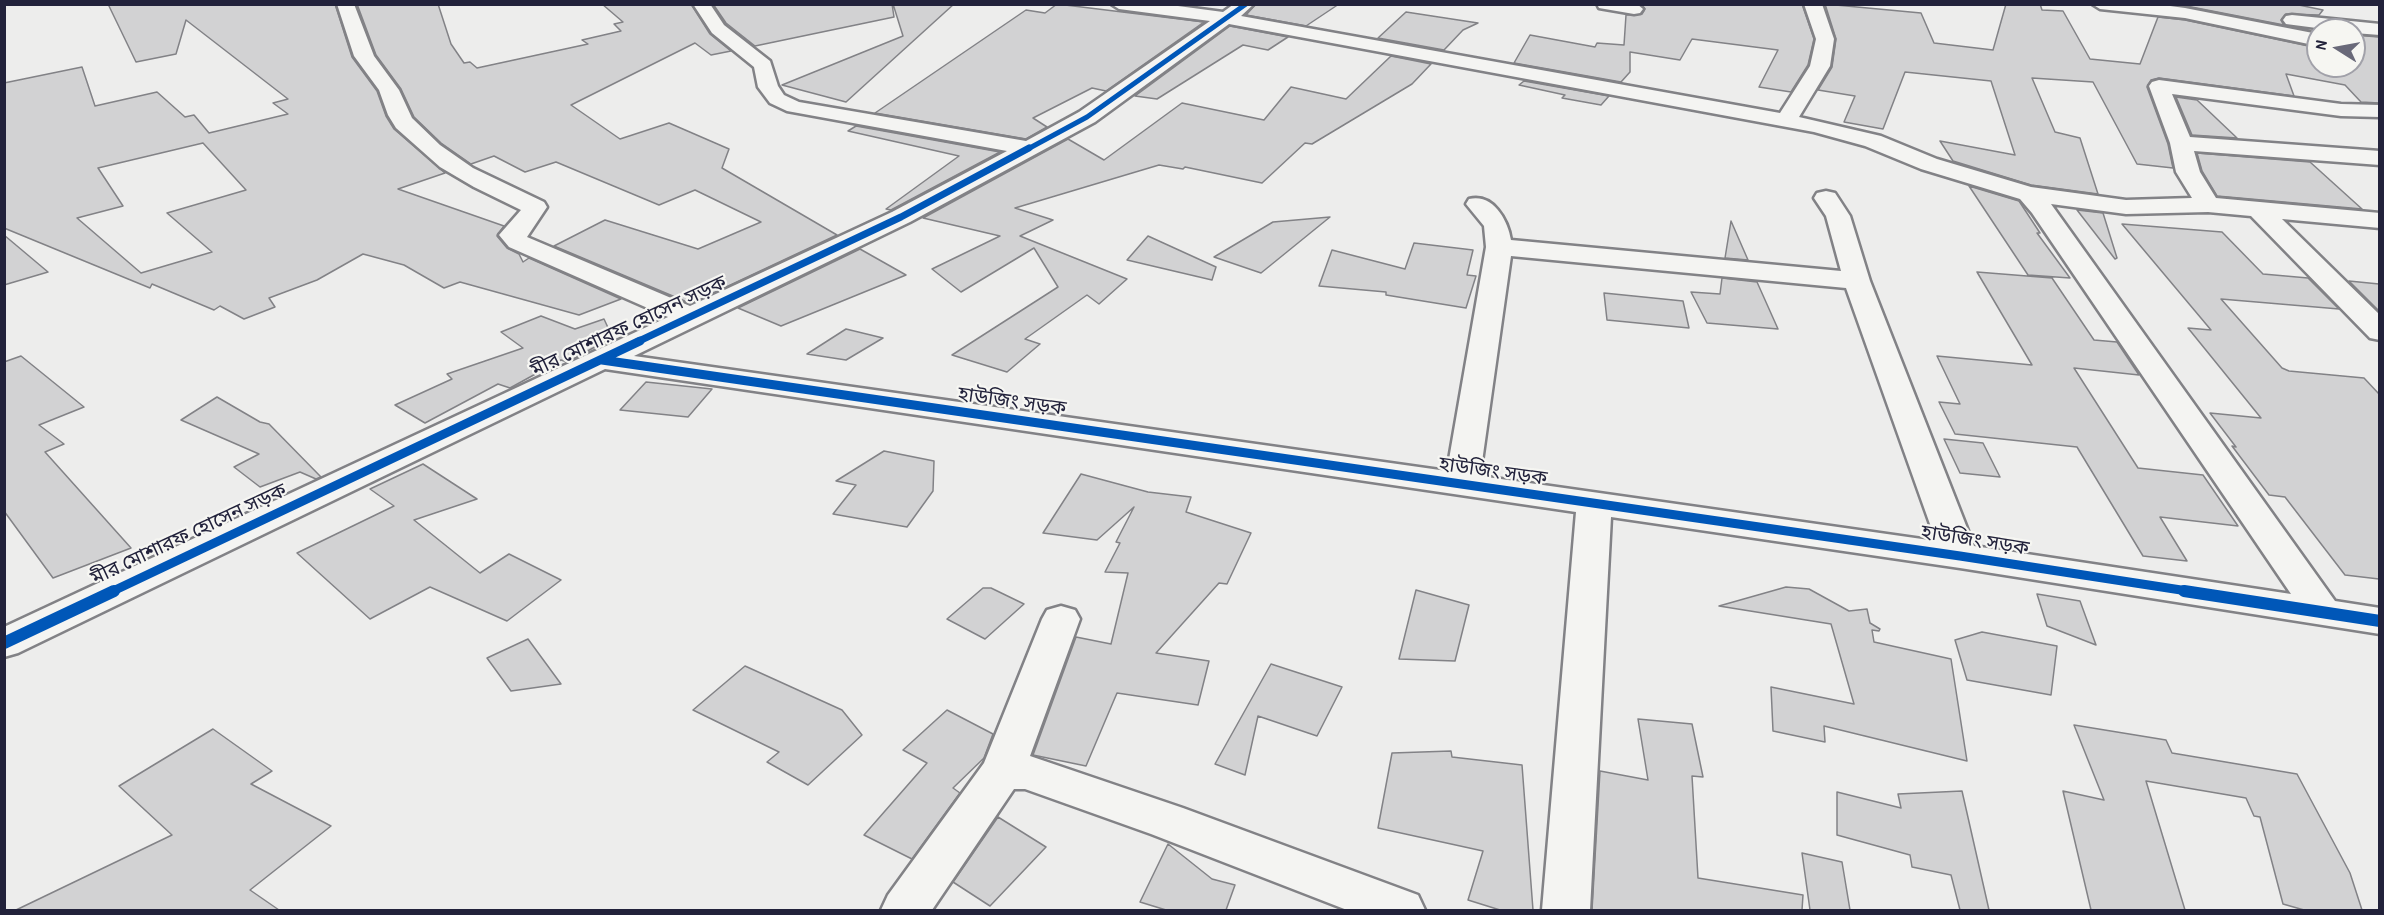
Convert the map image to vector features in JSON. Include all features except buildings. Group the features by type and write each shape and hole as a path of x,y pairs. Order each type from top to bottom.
{"street":[{"path":"345,4 353,19 364,56 396,102 401,121 424,143 464,172 535,207 512,235 518,242 692,317"},
{"path":"701,4 718,29 763,65 768,87 777,99 794,107 1030,148"},
{"path":"1119,4 1236,11 1786,121 1873,141 1929,164 2028,194 2126,207 2208,205 2379,221"},
{"path":"1605,4 1634,9"},
{"path":"1786,121 1820,66 1825,39 1813,4"},
{"path":"2100,4 2187,9 2262,29 2306,38"},
{"path":"2262,29 2283,19 2300,4"},
{"name":"মীর মোশারফ হোসেন সড়ক","path":"4,644 901,217 1087,117 1236,11"},
{"path":"2283,19 2379,30"},
{"path":"2208,205 2188,172 2181,143 2159,86 2341,110 2379,111"},
{"path":"2181,143 2379,158"},
{"path":"2028,194 2041,208 2324,614"},
{"path":"1826,198 1838,216 1857,281 1960,556"},
{"path":"1462,485 1499,247 1496,225 1478,204"},
{"path":"2259,210 2370,313 2379,332"},
{"path":"1499,247 1857,281"},
{"name":"হাউজিং সড়ক","path":"602,360 1594,505 1960,556 2379,621"},
{"path":"1566,910 1594,505"},
{"path":"905,910 981,799 1003,771 1061,619"},
{"path":"1003,771 1038,775 1167,821 1401,910"}],"cycle path":[{"path":"4,643 901,217 1087,117 1246,4"},
{"path":"602,360 1960,556 2380,621"}]}
